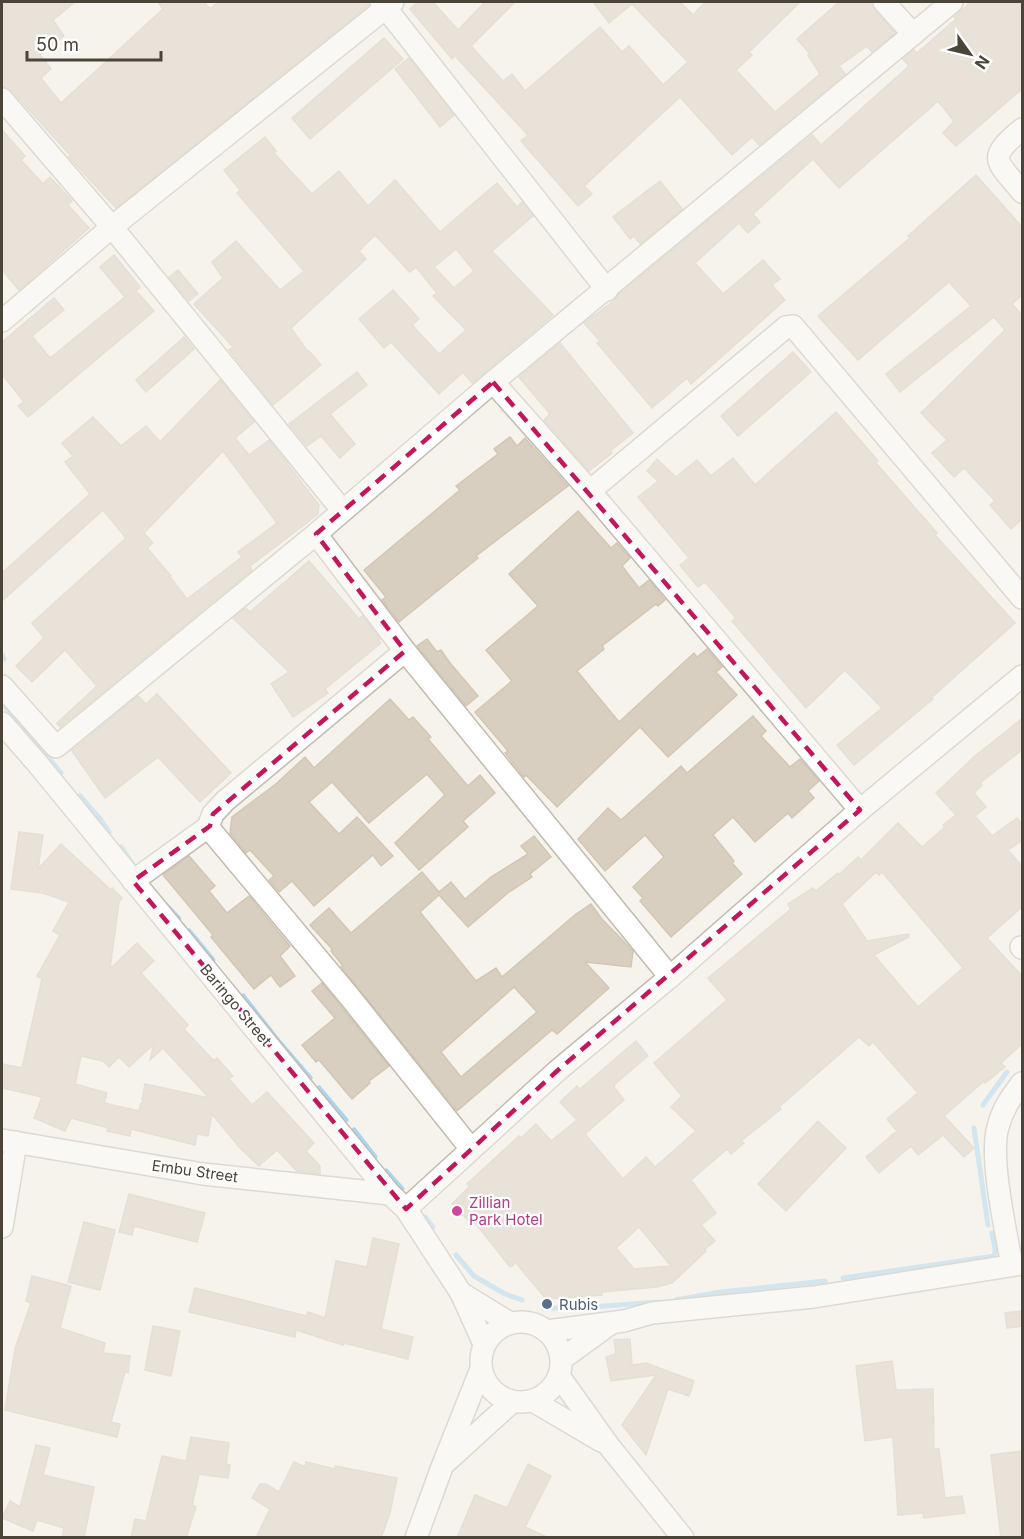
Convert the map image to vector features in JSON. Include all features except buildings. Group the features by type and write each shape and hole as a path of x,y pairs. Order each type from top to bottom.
{"street":[{"path":"884,2 913,34"},
{"path":"2,686 56,747 316,534 494,382 952,2"},
{"path":"2,321 112,227 387,3 607,290"},
{"path":"2,99 112,227 342,510"},
{"path":"1023,129 1000,150 999,163 1023,192"},
{"path":"590,491 786,327 794,326 1023,598"},
{"path":"494,382 590,491 860,810"},
{"path":"316,534 405,651 670,977"},
{"path":"133,881 208,827 213,814 225,801 405,651"},
{"path":"406,1209 557,1071 670,977 860,810 1023,676"},
{"name":"Baringo Street","path":"2,723 390,1194 406,1209 461,1293 484,1344"},
{"path":"208,827 349,996 471,1149"},
{"path":"547,1330 613,1322 652,1313 814,1297 1017,1265 996,1160 996,1136 1013,1107 1023,1083"},
{"path":"2,1227 9,1141"},
{"name":"Embu Street","path":"9,1141 203,1174 390,1194"},
{"name":"Baringo Street","path":"461,1293 510,1323"},
{"path":"530,1322 547,1330 560,1348 560,1367 549,1391 533,1401 512,1402 501,1398 484,1380 481,1369 484,1344 499,1328 510,1323 530,1322"},
{"path":"560,1367 613,1322"},
{"path":"560,1367 609,1446 683,1538"},
{"path":"416,1538 481,1369"},
{"path":"533,1401 609,1446"},
{"path":"442,1467 512,1402"}],"highlighted area":[{"path":"493,382 860,810 557,1071 406,1209 133,881 210,826 213,814 405,651 316,534"}],"waterway":[{"path":"2,655 4,659"},
{"path":"2,703 61,773"},
{"path":"80,796 109,832"},
{"path":"121,847 134,866"},
{"path":"166,905 179,919"},
{"path":"189,931 213,960"},
{"path":"243,996 310,1078"},
{"path":"983,1105 1007,1072"},
{"path":"319,1088 346,1120"},
{"path":"974,1128 988,1225"},
{"path":"354,1130 375,1157"},
{"path":"386,1171 402,1189"},
{"path":"425,1217 433,1227"},
{"path":"843,1278 995,1256 992,1233"},
{"path":"456,1255 474,1276 505,1294 522,1300"},
{"path":"676,1300 721,1292 825,1281"},
{"path":"544,1308 660,1302"}],"place":[{"name":"Zillian Park Hotel","path":"457,1211"},
{"name":"Rubis","path":"547,1304"}]}
